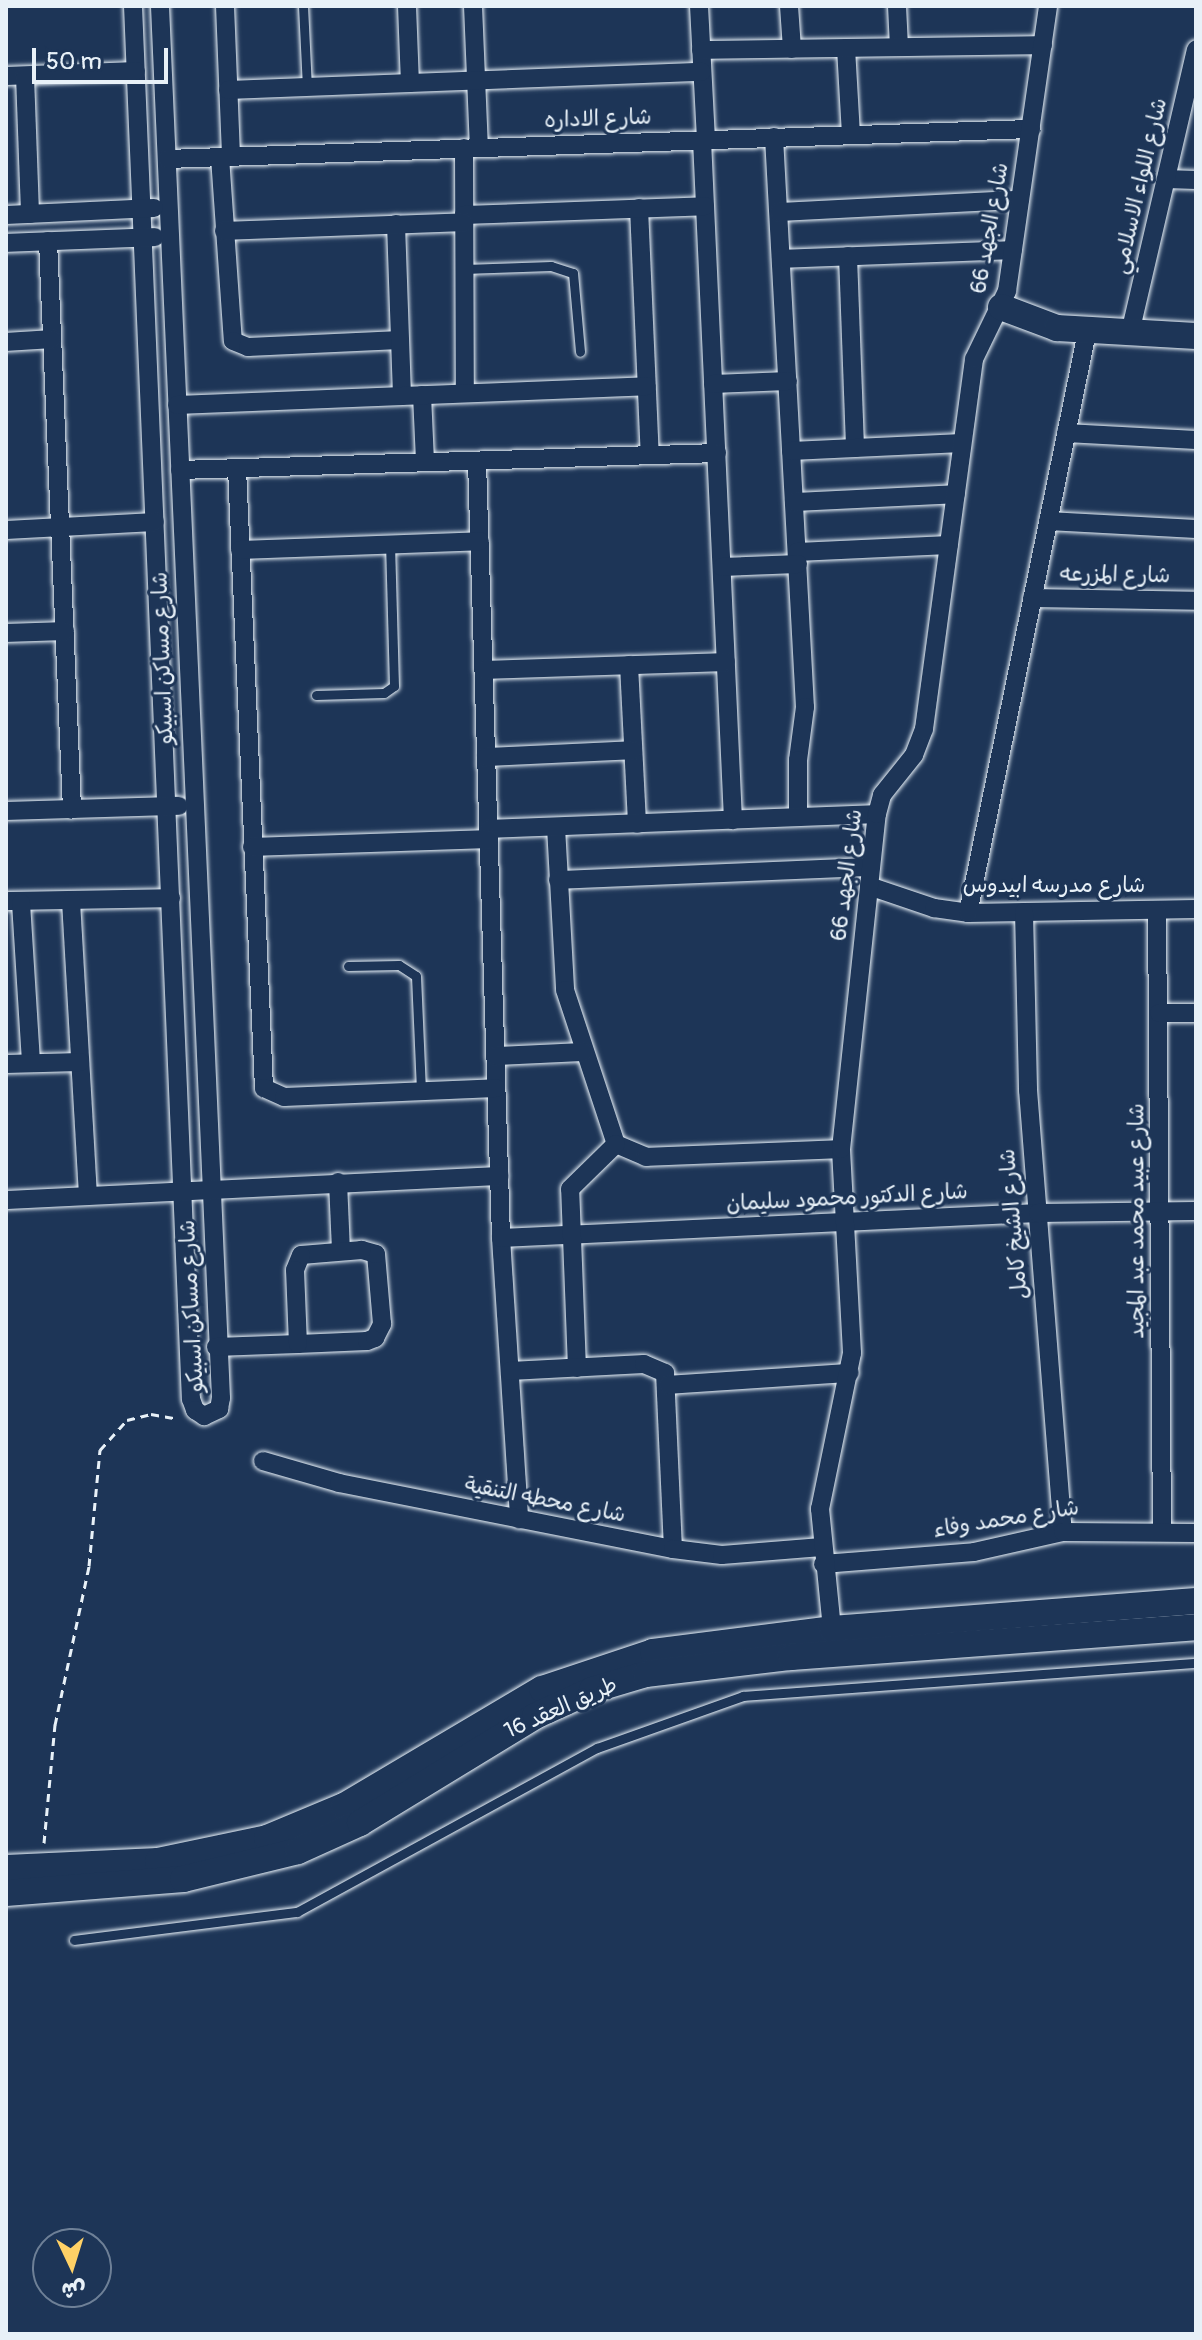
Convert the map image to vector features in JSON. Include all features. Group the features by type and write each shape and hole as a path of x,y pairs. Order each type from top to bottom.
{"street":[{"name":"شارع مساكن اسبيكو","path":"133,6 192,1405 204,1416 215,1413 221,1403 216,1347 160,6"},
{"path":"225,6 228,90 224,231 230,332 239,346 400,340"},
{"path":"407,6 410,83"},
{"path":"465,393 464,218 477,80 473,6"},
{"path":"699,6 733,820"},
{"path":"789,6 792,49"},
{"path":"897,6 899,47"},
{"name":"شارع الجهد 66","path":"832,1629 822,1556 820,1509 850,1373 841,1149 877,814 886,787 914,755 924,729 974,359 1001,307 1013,250 1048,6"},
{"path":"701,50 1043,45"},
{"path":"846,48 851,134"},
{"name":"شارع اللواء الاسلامي","path":"1130,333 1196,50"},
{"path":"30,214 15,76 136,71"},
{"path":"228,90 702,72"},
{"name":"شارع الاداره","path":"167,159 1031,129"},
{"path":"774,137 805,707 798,760 798,817"},
{"path":"1166,179 1196,180"},
{"path":"779,212 1020,200"},
{"path":"224,231 705,206"},
{"path":"6,215 169,207"},
{"path":"639,208 650,455"},
{"path":"396,224 402,396"},
{"path":"6,243 170,236"},
{"path":"48,241 72,809"},
{"path":"781,259 1013,250"},
{"path":"848,256 855,448"},
{"path":"1001,307 1028,320 1087,332 1196,336"},
{"path":"968,913 1087,332"},
{"path":"6,342 52,339"},
{"path":"713,384 788,381"},
{"path":"177,405 647,386"},
{"path":"422,395 425,462"},
{"path":"1066,433 1196,440"},
{"path":"791,451 962,443"},
{"path":"180,470 717,453"},
{"path":"477,461 501,1238 519,1519"},
{"path":"237,468 264,1088 284,1097 496,1088"},
{"path":"794,502 956,494"},
{"path":"1048,521 1196,529"},
{"path":"6,530 155,522"},
{"path":"240,550 480,541"},
{"path":"722,567 949,545"},
{"name":"شارع المزرعه","path":"1032,598 1196,601"},
{"path":"6,633 65,631"},
{"path":"484,670 726,662"},
{"path":"629,665 637,824"},
{"path":"486,757 633,750"},
{"path":"6,811 194,806"},
{"path":"252,847 489,834 556,827 877,814"},
{"path":"556,827 562,976 616,1144 646,1157 841,1149"},
{"path":"558,880 871,867"},
{"name":"شارع مدرسه ابيدوس","path":"869,886 934,908 968,913 1196,909"},
{"path":"31,1063 14,902 171,898"},
{"path":"71,901 88,1192"},
{"name":"شارع عبيد محمد عبد المجيد","path":"1157,910 1162,1212 1162,1532"},
{"name":"شارع الشيخ كامل","path":"1024,912 1028,1090 1063,1532"},
{"path":"1159,1013 1196,1013"},
{"path":"496,1056 584,1052"},
{"path":"6,1064 80,1062"},
{"path":"577,1368 572,1183 616,1144"},
{"path":"6,1200 88,1192 499,1176"},
{"path":"338,1182 341,1251"},
{"name":"شارع الدكتور محمود سليمان","path":"501,1238 1038,1213 1196,1211"},
{"path":"216,1347 298,1344 367,1341 380,1332 380,1261 370,1250 309,1252 296,1262 298,1344"},
{"path":"510,1371 656,1365 668,1385 673,1549"},
{"path":"668,1385 850,1373"},
{"name":"شارع محطه التنقية","path":"263,1461 339,1483 673,1549 722,1555 822,1556"},
{"name":"شارع محمد وفاء","path":"822,1556 974,1552 1063,1532 1196,1533"},
{"name":"طريق العقد 16","path":"6,1868 174,1859 267,1838 344,1806 502,1708 579,1674 653,1652 832,1629 1196,1601"},
{"name":"طريق العقد 16","path":"6,1893 183,1879 298,1851 360,1823 535,1716 592,1690 646,1674 791,1657 1196,1627"}],"lane":[{"path":"303,6 307,87"},
{"path":"464,269 551,266 573,273 580,352"},
{"path":"316,695 384,693 394,686 390,544"},
{"path":"348,966 399,965 416,976 421,1091"},
{"path":"74,1940 297,1912 597,1748 743,1696 1196,1663"}],"path":[{"path":"43,1867 55,1725 89,1566 100,1450 115,1427 140,1415 204,1416"}]}
